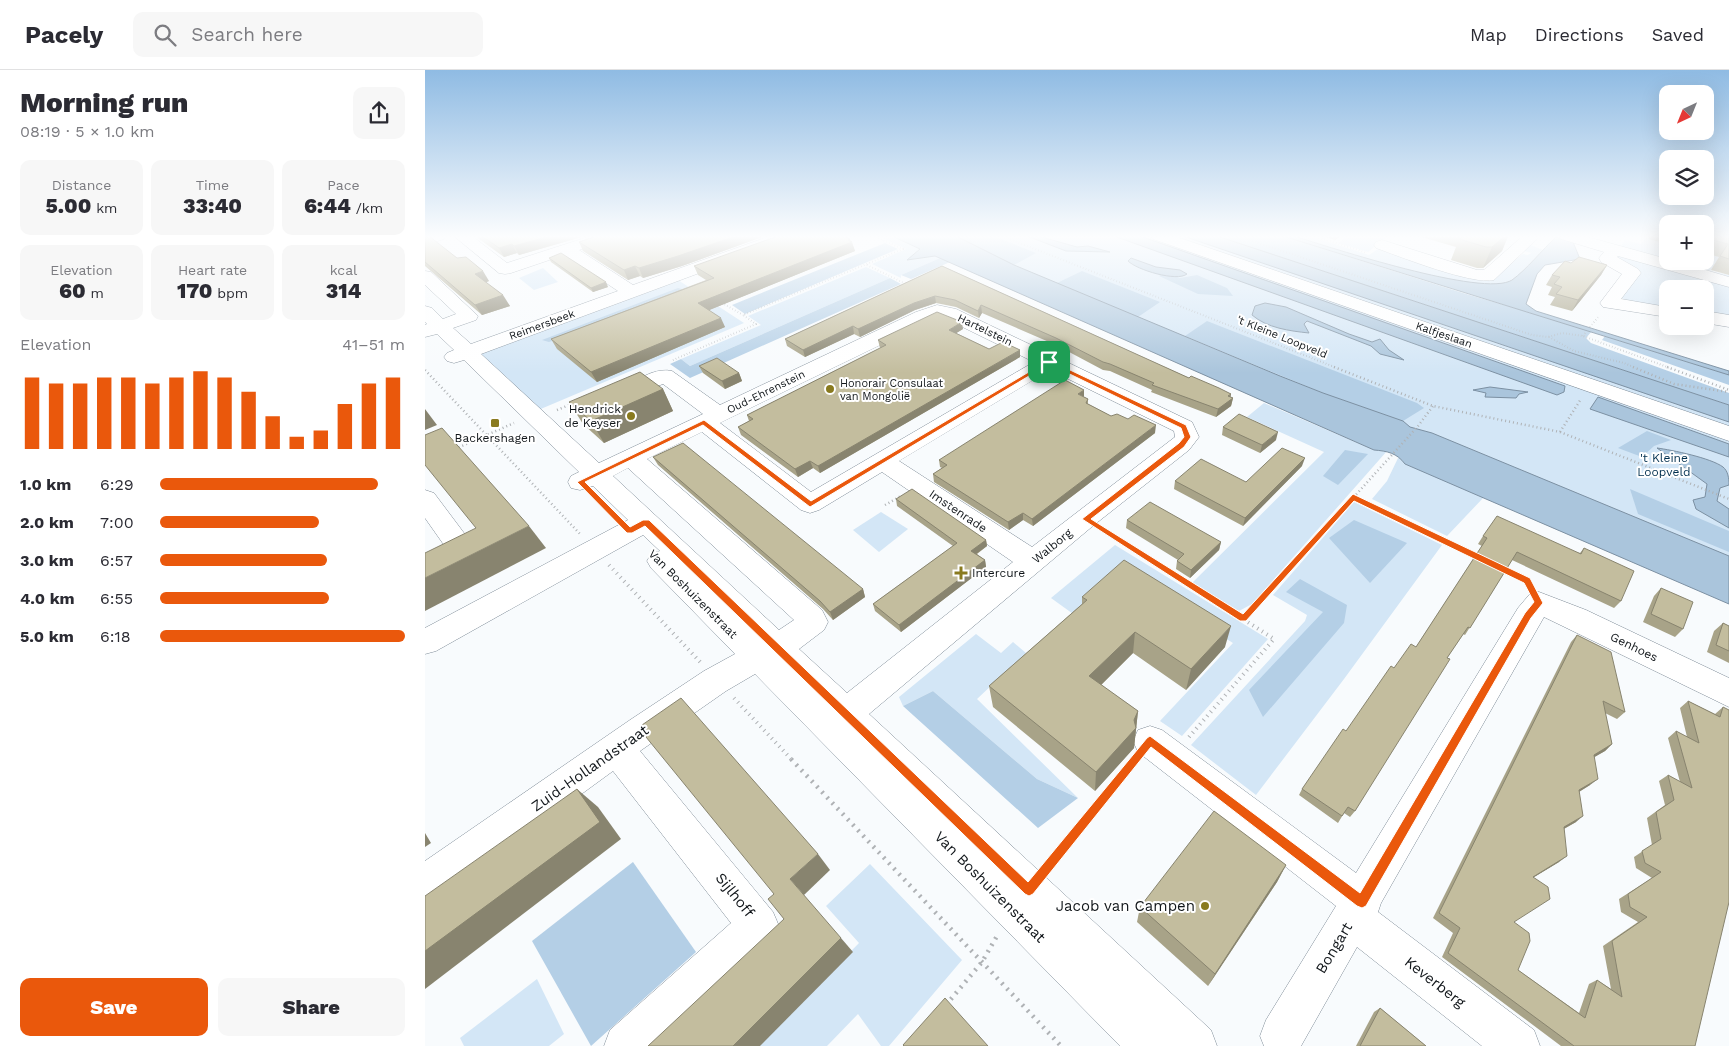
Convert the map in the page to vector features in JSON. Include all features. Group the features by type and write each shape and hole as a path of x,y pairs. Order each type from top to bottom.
{"street":[{"name":"Van Boshuizenstraat","path":"429,326 469,316 431,282"},
{"path":"615,282 631,292"},
{"name":"Reimersbeek","path":"461,354 660,282"},
{"name":"Kalfjeslaan","path":"1290,282 1729,434"},
{"path":"1625,282 1599,316 1659,312"},
{"name":"Hartelstein","path":"937,311 949,313 1183,427 1187,437"},
{"name":"Oud-Ehrenstein","path":"588,478 923,316 937,311"},
{"path":"1714,318 1729,321"},
{"name":"Van Boshuizenstraat","path":"429,326 461,354 1020,899 1151,1046"},
{"path":"643,384 665,375 711,419 810,504 1049,362"},
{"name":"Walborg","path":"838,720 1085,519 1181,445 1187,437"},
{"name":"Zuid-Hollandstraat","path":"425,884 717,680 800,633 813,622 812,618 631,458"},
{"name":"Imstenrade","path":"882,461 1033,562"},
{"path":"425,499 459,545 449,559 425,571"},
{"path":"425,642 638,526"},
{"name":"Genhoes","path":"1539,603 1576,618 1729,693"},
{"name":"Bongart","path":"1284,1043 1357,910 1528,616 1539,603"},
{"name":"Sijlhoff","path":"617,749 759,926 626,1046"},
{"name":"Keverberg","path":"1161,749 1357,910 1518,1046"},
{"name":"Van Boshuizenstraat","path":"1020,899 1195,1046"}],"path":[{"path":"743,316 827,282"},
{"path":"902,282 909,285"},
{"name":"'t Kleine Loopveld","path":"1117,282 1433,406 1560,432 1729,499"},
{"path":"1370,282 1488,322 1532,335 1548,337 1574,350 1624,363 1675,384 1729,391"},
{"path":"665,375 655,368 755,324 718,300"},
{"path":"1583,336 1586,332"},
{"path":"1548,337 1562,333 1583,336 1729,391"},
{"path":"425,370 1061,1046"},
{"path":"1560,432 1589,386"},
{"path":"451,450 583,399"},
{"path":"1243,619 1418,426 1433,406"},
{"path":"1353,497 1483,560"},
{"path":"944,1008 982,962 1020,899 1161,749 1274,639 1085,519"},
{"path":"1501,568 1527,580 1539,603"}],"green space":[{"path":"523,282 558,282 534,290"},
{"path":"674,282 680,282 744,323 536,411 478,354"},
{"path":"831,282 882,282 690,366 681,359 761,325 748,316"},
{"name":"'t Kleine Loopveld","path":"1052,282 1320,282 1729,421 1729,560"},
{"path":"1463,282 1506,282 1490,284"},
{"path":"1632,282 1659,282 1659,309 1632,305 1621,297"},
{"path":"1714,282 1729,285 1729,319 1714,316"},
{"path":"1264,403 1374,450 1387,451 1252,604 1239,611 1192,583 1324,452 1247,417"},
{"path":"1399,456 1405,464 1484,497 1447,536 1372,499 1387,481"},
{"path":"1354,502 1442,545 1256,795 1191,745 1305,621 1307,615 1273,595"},
{"path":"881,512 908,529 879,552 853,530"},
{"path":"1115,545 1268,639 1182,736 1160,721 1233,643 1126,577 1076,616 1051,598"},
{"path":"976,634 1001,653 1013,642 1026,653 977,699 1078,798 1037,779 933,691 903,706 899,697"},
{"path":"870,864 962,960 889,1046 881,1046 858,1014 827,1046 758,1046 859,943 826,906"},
{"path":"537,979 564,1034 549,1046 464,1046 460,1038"}],"shaded area":[{"path":"790,282 821,282 745,314 732,305"},
{"path":"882,282 897,282 901,284 690,378 670,364 681,359 690,366"},
{"path":"993,282 1054,282 1280,376 1403,421 1410,427 1432,433 1729,556 1729,604 1405,464 1399,457 1391,453 1374,450"},
{"path":"1109,282 1160,302 1138,317 1057,283"},
{"path":"1171,282 1212,282 1227,288 1233,296 1198,294"},
{"path":"1241,282 1269,282 1565,386 1564,392 1557,395"},
{"path":"1317,282 1355,282 1729,405 1729,422"},
{"path":"1355,282 1427,282 1592,331 1586,338 1591,343 1729,393 1729,405"},
{"path":"1429,282 1496,284 1506,282 1534,282 1526,304 1536,311 1729,371 1729,375"},
{"path":"678,288 693,292 549,342 542,340"},
{"path":"1265,303 1286,307 1372,342 1380,339 1389,350 1404,360 1380,354 1371,346 1307,321 1304,324 1309,333 1272,326 1252,315 1255,306"},
{"path":"1207,321 1417,403 1424,408 1403,421 1323,393 1185,336"},
{"path":"1605,336 1729,375 1729,385 1602,340"},
{"path":"1490,387 1528,392 1519,394 1516,398 1485,397 1486,393 1473,390"},
{"path":"1598,397 1729,444 1729,457 1590,409"},
{"path":"1647,431 1671,440 1654,446 1642,457 1618,448"},
{"path":"1657,448 1701,458 1725,469 1729,485 1720,488 1717,501 1729,509 1729,528 1696,509 1693,500 1705,497 1707,484"},
{"path":"1345,450 1368,454 1338,485 1323,476"},
{"path":"1630,489 1729,531 1729,552 1638,514"},
{"path":"1354,520 1407,543 1370,583 1329,538"},
{"path":"1300,579 1347,605 1344,623 1263,717 1249,690 1323,612 1286,592"},
{"path":"933,691 1037,779 1078,798 1038,828 903,706"},
{"path":"633,862 696,952 591,1046 532,941"}],"building":[{"path":"448,282 485,282 503,295 475,305"},
{"path":"582,282 606,282 591,288"},
{"path":"705,282 752,282 698,303 721,318 591,372 551,339"},
{"path":"909,282 976,282 1189,378 1191,376 1219,388 1231,394 1228,396 1233,398 1218,409 1152,385 1154,383 1103,362 1056,338 981,305 978,311 955,300 935,296 914,303 858,329 853,326 803,350 785,339"},
{"path":"1556,282 1593,282 1578,300 1556,294 1562,287 1554,284"},
{"path":"937,312 962,322 949,330 989,349 1003,342 1020,350 818,466 810,461 795,469 738,427 753,419 747,415 886,345 878,340"},
{"path":"717,358 739,373 722,381 699,366"},
{"path":"640,372 663,389 591,421 569,402"},
{"path":"1065,380 1084,390 1078,394 1088,399 1086,403 1111,416 1117,414 1128,419 1134,415 1156,425 1032,519 1023,513 1008,522 933,474 947,465 939,460"},
{"path":"1239,414 1278,432 1262,445 1223,427"},
{"path":"442,428 529,526 425,578 425,553 476,528 425,465 425,435"},
{"path":"683,443 863,589 830,612 820,601 653,457"},
{"path":"1282,448 1305,458 1245,518 1175,481 1201,459 1246,482"},
{"path":"912,489 986,540 971,551 985,560 899,625 873,604 957,543 896,499"},
{"path":"1150,502 1221,542 1191,570 1177,561 1184,554 1127,520"},
{"path":"1497,516 1581,554 1584,548 1634,571 1621,601 1517,552 1470,628 1468,627 1447,658 1450,659 1355,811 1348,807 1342,816 1302,789 1343,729 1346,731 1391,666 1394,668 1411,644 1416,647 1487,538 1483,536"},
{"path":"1124,560 1231,626 1191,669 1135,632 1089,676 1138,711 1134,720 1136,728 1096,772 989,686 1087,600 1082,597"},
{"path":"1661,588 1693,602 1683,629 1651,614"},
{"path":"1723,623 1729,626 1729,651 1716,645"},
{"path":"1577,635 1611,652 1625,712 1603,701 1612,744 1594,755 1598,779 1579,790 1583,816 1564,827 1567,856 1533,877 1548,887 1550,899 1514,922 1529,933 1530,941 1518,970 1585,1018 1597,980 1622,997 1612,941 1647,917 1630,907 1628,894 1661,872 1645,863 1642,851 1661,839 1656,812 1674,800 1668,775 1692,788 1676,731 1699,743 1688,701 1720,717 1723,707 1729,710 1729,902 1695,1046 1574,1046 1448,953 1460,928 1439,913"},
{"path":"681,698 818,854 790,879 841,938 733,1046 648,1046 784,919 768,899 774,894 646,737 649,734 642,725"},
{"path":"577,789 600,822 425,951 425,896"},
{"name":"Jacob van Campen","path":"1214,811 1286,865 1215,974 1140,907"},
{"path":"945,998 988,1046 903,1045"},
{"path":"1380,1008 1426,1046 1360,1046"}],"place":[{"name":"Honorair Consulaat van Mongolië","path":"830,389"},
{"name":"Hendrick de Keyser","path":"631,416"},
{"name":"Backershagen","path":"495,423"},
{"name":"Intercure","path":"961,573"},
{"name":"Jacob van Campen","path":"1205,906"}],"route":[{"path":"1049,362 1183,427 1187,437 1181,445 1085,519 1208,595 1243,619 1353,497 1527,580 1539,603 1528,616 1362,902 1150,741 1029,890 847,713 646,522 630,531 580,482 704,422 810,504 1049,362"}]}
